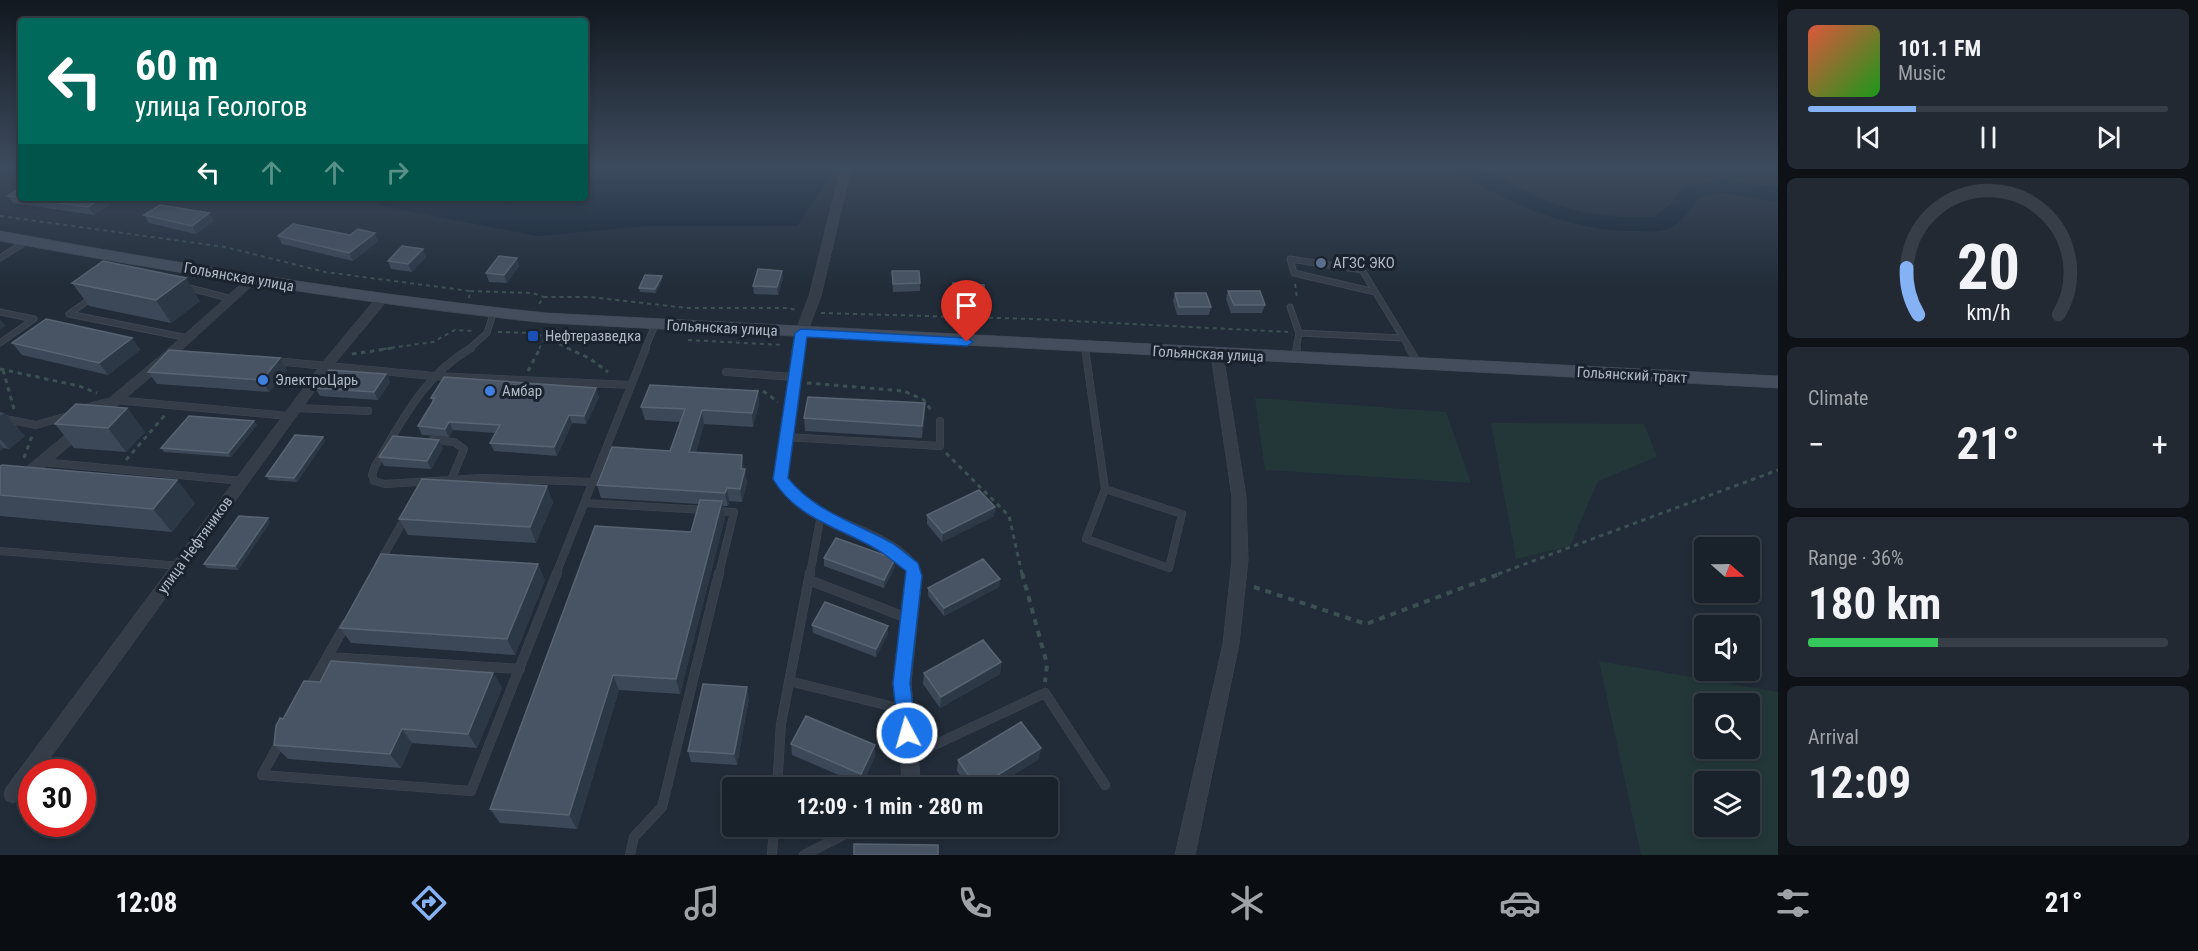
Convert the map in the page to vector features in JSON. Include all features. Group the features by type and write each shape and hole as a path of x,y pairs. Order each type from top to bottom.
{"main road":[{"name":"Гольянская улица","path":"0,236 381,300 493,314 530,325 655,325 1486,368"},
{"name":"Гольянский тракт","path":"1486,368 1778,382"}],"street":[{"path":"838,208 801,333 780,479 795,497 821,515 888,549 913,568 902,683 911,777"},
{"path":"5,491 115,400 175,354 188,338 253,279"},
{"name":"улица Нефтяников","path":"13,794 327,364 381,300"},
{"path":"1185,855 1231,644 1240,560 1239,496 1217,354"}],"lane":[{"path":"0,258 27,241"},
{"path":"1375,292 1294,273 1290,259 1362,270 1419,365"},
{"path":"182,286 232,299"},
{"path":"97,294 69,315 188,338"},
{"path":"1290,307 1299,333 1294,358"},
{"path":"0,312 34,320 0,343"},
{"path":"493,314 487,336 448,362 434,375 375,466 372,475 374,481 384,484 452,478 593,482"},
{"path":"284,736 262,775 471,791 655,325"},
{"path":"1299,333 1403,338"},
{"path":"1085,348 1105,489 1086,539 1169,568 1182,514 1105,489"},
{"path":"262,360 434,375 631,385"},
{"path":"726,372 794,380"},
{"path":"0,418 36,425 62,419 93,404 115,400 292,412 368,411"},
{"path":"785,437 940,446 940,421"},
{"path":"392,438 403,439"},
{"path":"424,440 461,444 464,449 452,478"},
{"path":"42,462 242,481"},
{"path":"418,494 425,480"},
{"path":"585,503 734,512 662,807 634,837 630,855"},
{"path":"378,566 412,504"},
{"path":"778,777 781,724 821,515"},
{"path":"0,551 180,566"},
{"path":"809,580 908,618"},
{"path":"305,697 350,616"},
{"path":"327,657 520,669"},
{"path":"789,681 904,710"},
{"path":"909,757 1045,693 1105,786"},
{"path":"772,855 773,837"},
{"path":"804,855 839,837"}],"path":[{"path":"0,216 225,247 326,272 470,291 533,293 543,297 590,297 687,308 787,308 808,313 1034,319 1299,333"},
{"path":"1290,307 1299,308 1294,273"},
{"path":"460,310 469,298 470,291"},
{"path":"530,325 543,297"},
{"path":"523,380 545,338"},
{"path":"18,422 2,370 79,386 115,400"},
{"path":"794,380 904,391 924,400 940,421"},
{"path":"752,391 763,392 789,410"},
{"path":"117,469 174,405"},
{"path":"5,491 36,425"},
{"path":"940,446 1009,516 1016,553 1047,664 1045,693"},
{"path":"1238,581 1366,624 1778,470"}],"green space":[{"path":"1255,398 1446,412 1471,483 1265,470"},
{"path":"1491,423 1644,424 1657,457 1598,481 1570,546 1516,559"},
{"path":"1599,661 1694,677 1694,681 1714,681 1778,692 1778,855 1641,855"}],"water":[{"path":"391,208 809,208 797,226 647,226 538,236"}],"building":[{"path":"155,208 178,208 209,213 192,226 144,215"},
{"path":"293,224 350,235 358,229 375,233 349,253 278,236"},
{"path":"402,246 423,249 408,264 388,261"},
{"path":"499,256 517,258 504,275 486,273"},
{"path":"103,261 186,278 156,300 72,283"},
{"path":"758,269 782,271 777,287 753,286"},
{"path":"892,271 919,271 920,283 893,284"},
{"path":"645,275 662,276 655,289 639,288"},
{"path":"953,283 984,285 983,302 951,300"},
{"path":"1228,291 1260,291 1265,305 1234,305"},
{"path":"1175,293 1206,293 1211,307 1179,307"},
{"path":"46,319 132,338 99,363 12,343"},
{"path":"169,350 280,358 262,380 148,372"},
{"path":"329,370 386,374 374,392 315,388"},
{"path":"444,377 596,388 584,416 569,415 554,447 490,443 500,425 449,422 445,429 418,426 435,398 431,398"},
{"path":"650,385 758,391 752,413 702,410 689,452 742,455 741,469 745,469 740,489 727,488 725,493 597,485 612,447 670,451 685,409 641,407"},
{"path":"808,397 925,403 922,426 804,418"},
{"path":"76,404 127,408 108,428 55,424"},
{"path":"189,416 254,421 228,453 161,448"},
{"path":"295,435 323,437 294,478 266,476"},
{"path":"393,436 439,440 427,461 379,457"},
{"path":"0,466 177,480 153,509 0,495"},
{"path":"422,479 547,486 530,527 399,519"},
{"path":"979,490 995,507 943,533 927,515"},
{"path":"700,500 722,501 676,679 613,675 569,815 490,809 595,526 691,532"},
{"path":"239,516 268,518 235,566 204,564"},
{"path":"836,538 895,559 884,580 824,558"},
{"path":"381,554 538,564 507,639 340,628"},
{"path":"983,559 1000,579 944,608 928,588"},
{"path":"825,602 888,626 876,649 812,625"},
{"path":"983,640 1001,662 941,697 924,673"},
{"path":"331,661 493,673 468,734 402,729 390,754 274,745 276,726 280,718 283,719 304,681 320,682"},
{"path":"703,684 747,687 734,754 688,751"},
{"path":"806,716 875,745 861,774 791,744"},
{"path":"1021,722 1041,748 995,777 970,777 958,760"},
{"path":"854,844 938,845 938,855 854,855"}],"waterway":[{"path":"1544,208 1580,219 1622,224 1660,224 1680,208"}],"place":[{"name":"АГЗС ЭКО","path":"1321,263"},
{"name":"Нефтеразведка","path":"533,336"},
{"name":"ЭлектроЦарь","path":"263,380"},
{"name":"Амбар","path":"490,391"}],"route":[{"path":"907,733 902,683 913,568 888,549 821,515 795,497 780,479 782,455 801,333 967,342"}]}
